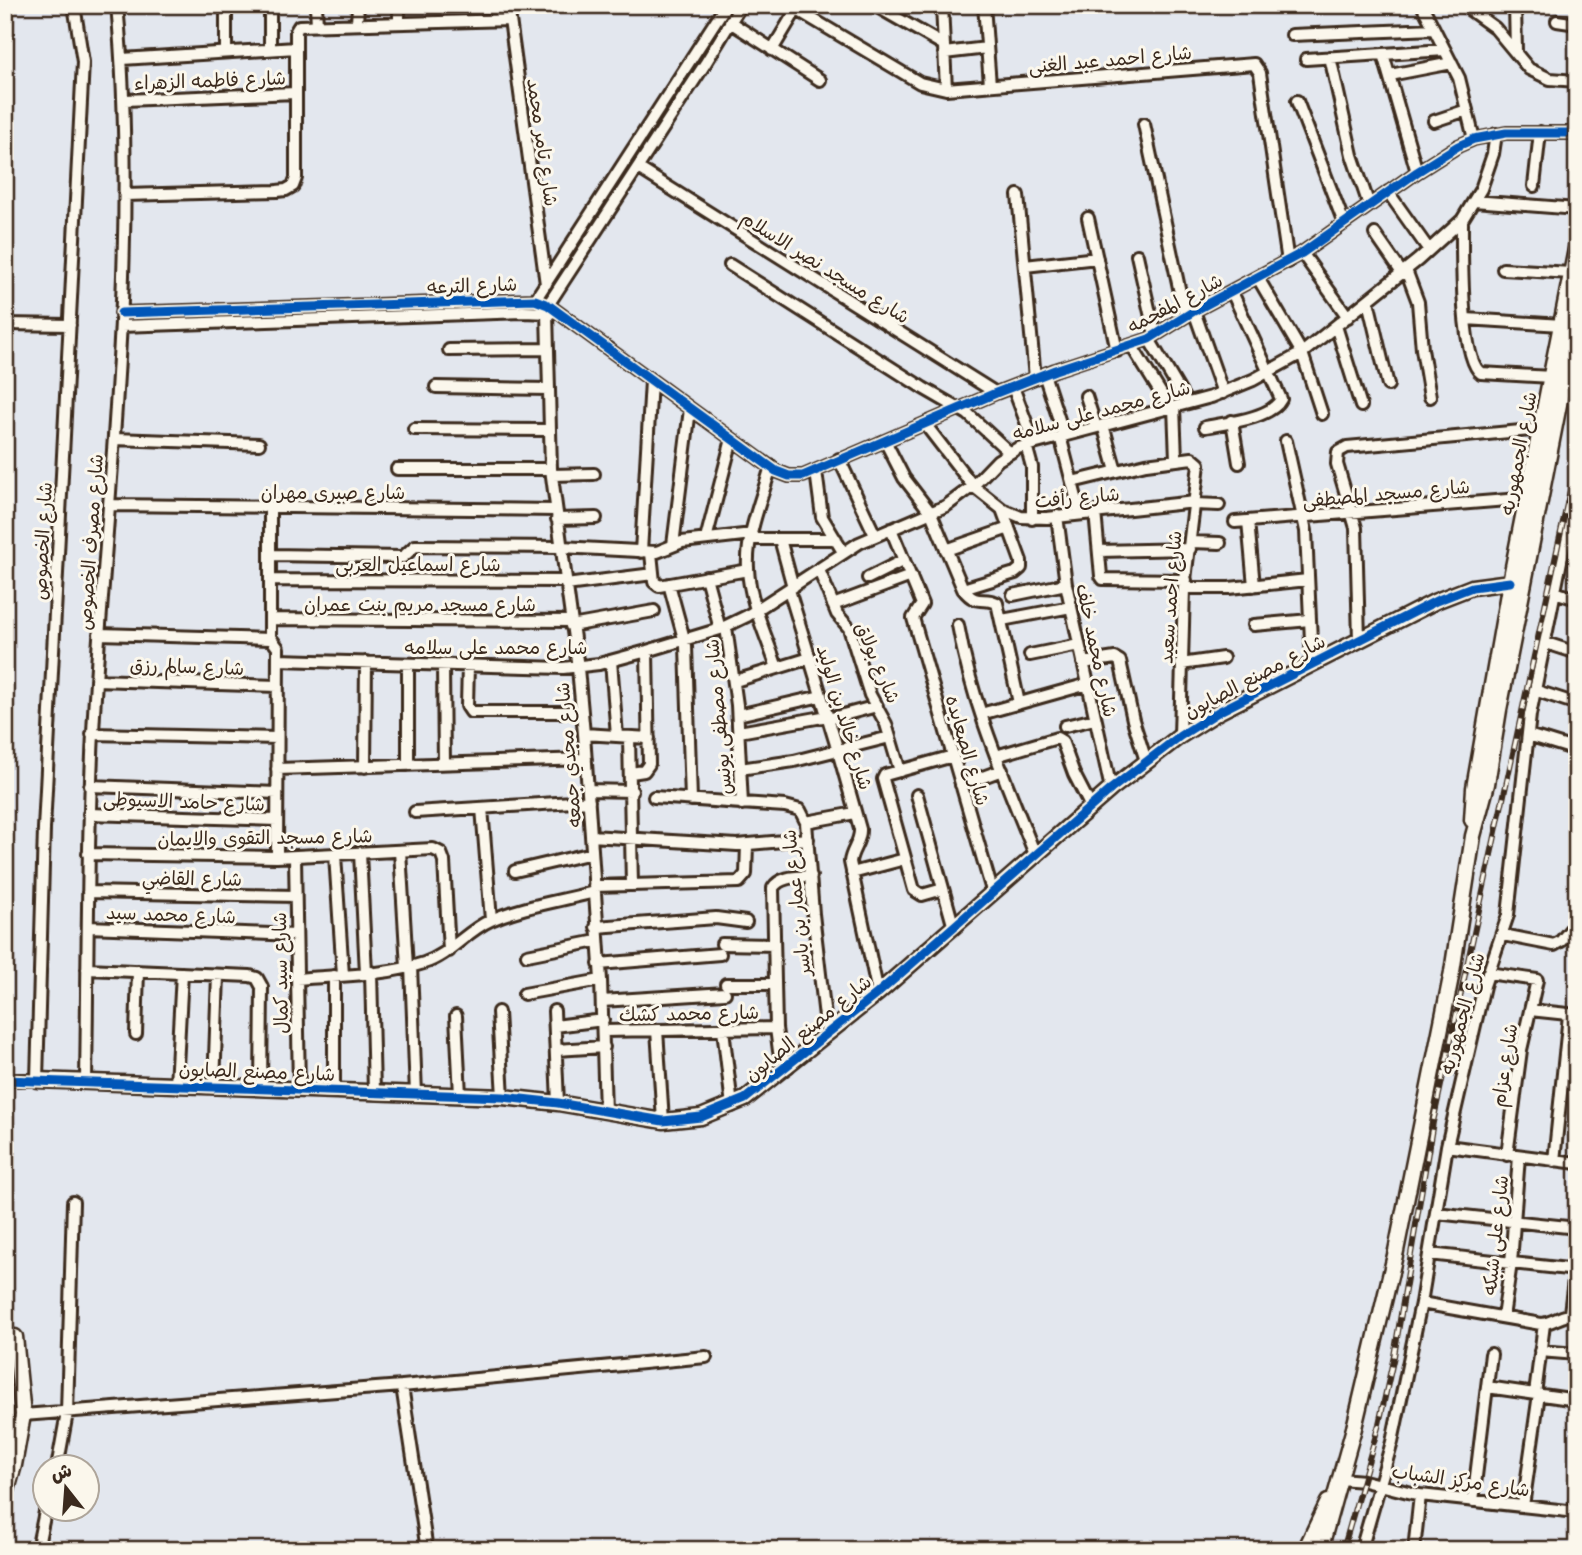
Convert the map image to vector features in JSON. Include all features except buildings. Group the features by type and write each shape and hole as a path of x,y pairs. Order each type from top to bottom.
{"street":[{"name":"شارع الخصوص","path":"40,1080 44,829 83,62 74,5"},
{"name":"شارع مصرف الخصوص","path":"81,1082 87,969 92,734 121,326 125,100 117,5"},
{"path":"226,5 226,52"},
{"path":"270,5 270,49"},
{"path":"316,5 317,25"},
{"path":"358,5 358,24"},
{"path":"399,5 399,23"},
{"name":"شارع تامر محمد","path":"508,5 545,284"},
{"path":"535,300 726,5"},
{"path":"551,310 741,5"},
{"path":"874,5 944,49 988,48"},
{"path":"942,5 946,89"},
{"path":"984,5 990,85"},
{"path":"1422,5 1452,63 1474,139"},
{"path":"1463,5 1495,28 1529,69 1539,76 1577,81"},
{"path":"1515,5 1516,53"},
{"path":"772,50 792,8"},
{"name":"شارع احمد عبد الغنى","path":"792,8 920,83 946,89 1251,64 1256,66 1259,70 1288,262"},
{"path":"125,195 290,188 296,178 298,27 510,20"},
{"path":"1557,20 1577,24"},
{"path":"730,22 820,80"},
{"path":"1293,35 1434,29"},
{"path":"122,59 296,48"},
{"path":"1306,59 1445,50"},
{"path":"1384,54 1417,172"},
{"path":"1330,57 1352,155 1369,205"},
{"path":"1390,75 1452,63"},
{"name":"شارع فاطمه الزهراء","path":"125,100 296,93"},
{"path":"1297,101 1344,223"},
{"path":"1434,121 1467,110"},
{"path":"1144,124 1190,313 1223,393"},
{"path":"1534,186 1540,132"},
{"name":"شارع المفحمه","path":"771,466 789,476 803,476 996,393 1152,337 1190,313 1288,262 1417,172 1474,139 1496,134 1577,133"},
{"name":"شارع محمد على سلامه","path":"278,660 578,667 611,661 723,628 758,610 843,552 953,501 1009,452 1030,444 1223,393 1302,353 1404,271 1462,220 1474,201 1489,166 1496,134"},
{"name":"شارع مسجد نصر الاسلام","path":"638,168 996,393"},
{"path":"1388,192 1429,250"},
{"path":"1018,195 1040,376 1062,436 1080,513"},
{"path":"1474,201 1577,209"},
{"path":"1088,218 1117,351"},
{"path":"1462,220 1466,320 1473,365 1476,370 1486,373 1552,377"},
{"path":"1376,234 1404,271 1418,302 1430,397"},
{"name":"شارع الجمهوريه","path":"1502,661 1510,582 1534,498 1542,429 1577,243"},
{"path":"1302,253 1348,317"},
{"path":"1137,255 1152,337 1186,403"},
{"path":"1025,266 1097,258"},
{"path":"730,265 960,409 976,420 1009,452"},
{"path":"1503,269 1571,273"},
{"path":"1258,278 1302,353 1322,414"},
{"path":"1205,426 1262,414 1278,405 1280,395 1231,292"},
{"name":"شارع الترعه","path":"121,313 535,300 771,466"},
{"path":"1368,300 1388,385"},
{"name":"شارع الترعه","path":"121,326 551,310"},
{"name":"شارع مجدي جمعه","path":"551,310 548,349 552,472 578,667 584,734 604,1025 605,1112"},
{"name":"شارع الجمهوريه","path":"1321,1550 1396,1251 1452,972 1473,836 1474,788 1534,498 1577,313"},
{"path":"1466,320 1562,325"},
{"path":"5,324 70,324"},
{"path":"1336,326 1361,406"},
{"path":"1072,482 1176,459 1172,407 1131,345"},
{"path":"449,350 548,349"},
{"path":"651,381 646,552 654,582 657,585 669,584 748,570"},
{"path":"436,387 549,388"},
{"path":"1013,387 1030,444 1032,519"},
{"path":"1086,396 1116,471"},
{"path":"673,545 690,409"},
{"path":"1231,421 1239,463"},
{"name":"شارع رأفت","path":"925,424 973,485 1012,515 1032,519 1195,503 1219,505"},
{"path":"414,429 550,430"},
{"path":"1359,640 1356,528 1337,464 1338,452 1347,447 1542,429"},
{"path":"114,439 258,444"},
{"path":"706,539 732,439"},
{"path":"885,441 904,478 931,513 963,589 974,599 997,603 1019,703"},
{"path":"1286,441 1303,517 1312,663"},
{"name":"شارع احمد سعيد","path":"1176,459 1192,458 1198,462 1185,584 1180,736"},
{"path":"839,459 875,535"},
{"path":"771,466 751,536 748,570 777,668"},
{"path":"397,469 594,474"},
{"path":"816,471 821,511 843,552"},
{"name":"شارع الجمهوريه","path":"1361,1550 1392,1442 1421,1303 1447,1146 1488,973 1508,915 1534,690 1577,482"},
{"name":"شارع مسجد المصطفى","path":"1235,522 1534,498"},
{"name":"شارع صبرى مهران","path":"110,505 557,514 596,518"},
{"path":"270,508 270,639"},
{"path":"963,589 1021,568 1021,561 1002,509"},
{"path":"1095,512 1101,576 1105,579 1254,586 1308,579"},
{"name":"شارع محمد خلف","path":"1057,516 1066,584 1111,789"},
{"path":"1248,521 1254,586"},
{"path":"946,550 1009,528"},
{"path":"833,605 911,576 891,529"},
{"path":"270,555 403,557 415,545 561,547 646,552 663,551 673,545 706,539 751,536 836,539"},
{"path":"1564,545 1577,538"},
{"name":"شارع خالد بن الوليد","path":"780,539 810,659 856,813 860,836 851,854 852,873 878,993"},
{"path":"1098,551 1220,543"},
{"path":"867,578 905,560"},
{"name":"شارع بولاق","path":"819,570 839,618 848,625 870,695 890,737 900,771"},
{"name":"شارع اسماعيل العربى","path":"270,580 566,583 653,574"},
{"name":"شارع الصعايده","path":"911,576 922,604 913,615 993,894"},
{"name":"شارع مصطفى يونس","path":"706,578 723,628 735,681 742,804"},
{"name":"شارع مصنع الصابون","path":"5,1080 503,1097 663,1121 701,1117 732,1106 788,1067 954,928 1111,789 1180,736 1218,712 1454,593 1472,587 1510,582"},
{"path":"669,584 684,640 691,800"},
{"path":"1013,595 1066,584"},
{"path":"1554,592 1574,596"},
{"path":"1002,620 1071,607"},
{"name":"شارع مسجد مريم بنت عمران","path":"270,619 571,623 654,611"},
{"path":"1254,625 1310,620"},
{"path":"958,625 967,671 981,714 1036,856"},
{"path":"99,634 270,639 277,646 277,857"},
{"path":"1543,642 1577,653"},
{"path":"1030,655 1079,645"},
{"path":"631,773 640,773 647,768 649,759 647,651"},
{"path":"1083,663 1115,658 1120,661 1133,720 1146,761"},
{"path":"1181,664 1223,658"},
{"path":"735,681 810,659"},
{"path":"611,661 617,736"},
{"path":"365,766 366,663"},
{"path":"408,664 408,765"},
{"path":"443,665 444,764"},
{"path":"468,665 467,706 471,712 582,712"},
{"name":"شارع سالم رزق","path":"96,680 278,686"},
{"path":"981,714 1088,684"},
{"path":"1534,690 1577,704"},
{"path":"738,715 821,696"},
{"path":"739,732 877,706"},
{"path":"1065,726 1095,719"},
{"path":"92,734 278,738"},
{"path":"584,734 649,738"},
{"path":"1528,735 1577,750"},
{"path":"629,737 632,885"},
{"path":"740,769 785,763 890,737"},
{"path":"996,756 1057,738 1062,741 1074,774 1091,807"},
{"path":"943,889 925,894 916,892 883,778 953,755"},
{"path":"277,769 586,759"},
{"path":"961,785 1002,770"},
{"path":"90,786 277,793"},
{"path":"415,812 482,808 632,791"},
{"path":"917,795 954,928"},
{"path":"654,797 742,804"},
{"name":"شارع عمار بن ياسر","path":"742,804 785,806 800,810 806,822 827,1034"},
{"path":"482,808 491,920"},
{"path":"806,822 856,813"},
{"name":"شارع حامد الاسيوطى","path":"89,814 277,820"},
{"path":"591,836 747,845 808,839"},
{"path":"297,979 409,967 438,958 491,920 594,889 632,885 739,882 746,874 747,845"},
{"name":"شارع مسجد التقوى والايمان","path":"88,854 295,857 433,849 441,853 444,861 449,951"},
{"path":"400,851 416,1094"},
{"path":"360,853 374,1092"},
{"path":"514,871 592,853"},
{"path":"334,1091 338,975 335,855"},
{"name":"شارع سيد كمال","path":"295,857 299,1089"},
{"path":"852,873 905,859"},
{"path":"788,1067 779,1051 776,1028 774,885 783,879 811,876"},
{"name":"شارع القاضي","path":"88,892 295,896"},
{"path":"596,927 716,918 746,922"},
{"path":"1503,935 1554,944 1561,941 1577,922"},
{"name":"شارع محمد سيد","path":"88,927 296,934"},
{"path":"527,955 597,941"},
{"path":"599,964 774,945"},
{"path":"87,969 250,976 260,980 261,1088"},
{"path":"136,1034 138,971"},
{"path":"176,1085 182,973"},
{"name":"شارع عزام","path":"1488,973 1537,980 1521,1050 1507,1155"},
{"path":"214,1086 218,975"},
{"path":"524,994 601,980"},
{"path":"602,1001 775,984"},
{"path":"1530,1010 1573,1015 1554,1161"},
{"path":"554,1011 558,1104"},
{"path":"498,1012 503,1097"},
{"path":"456,1016 460,1095"},
{"name":"شارع محمد كشك","path":"555,1026 604,1025 657,1030 776,1028"},
{"path":"723,1028 732,1106"},
{"path":"657,1030 663,1121"},
{"path":"556,1049 604,1047"},
{"path":"1447,1146 1577,1163"},
{"name":"شارع على شبكه","path":"1503,1317 1511,1263 1519,1156"},
{"path":"59,1454 64,1413 73,1202"},
{"path":"1436,1213 1577,1228"},
{"path":"1429,1254 1576,1270"},
{"path":"1421,1303 1544,1324 1573,1313 1577,1254"},
{"path":"1523,1506 1544,1324"},
{"path":"5,1497 22,1419 15,1337"},
{"path":"1541,1351 1577,1354"},
{"path":"1473,1501 1491,1354"},
{"path":"5,1425 38,1415 706,1357"},
{"path":"402,1385 427,1550"},
{"path":"1487,1387 1577,1399"},
{"name":"شارع الجمهوريه","path":"1305,1550 1340,1479"},
{"name":"شارع مركز الشباب","path":"1340,1479 1420,1495 1576,1512"},
{"path":"1576,1512 1577,1493"},
{"path":"1414,1550 1420,1495"},
{"path":"37,1550 42,1524"}],"railway":[{"path":"1343,1550 1379,1424 1394,1356 1433,1122 1577,458"}],"cycle path":[{"path":"121,313 535,300 548,305 776,471 789,476 803,476 996,393 1149,339 1194,311 1302,253 1458,146 1474,139 1506,133 1577,133"},
{"path":"5,1080 503,1097 558,1103 663,1121 701,1117 745,1099 878,993 1111,789 1180,736 1218,712 1436,601 1472,587 1510,582"}]}
